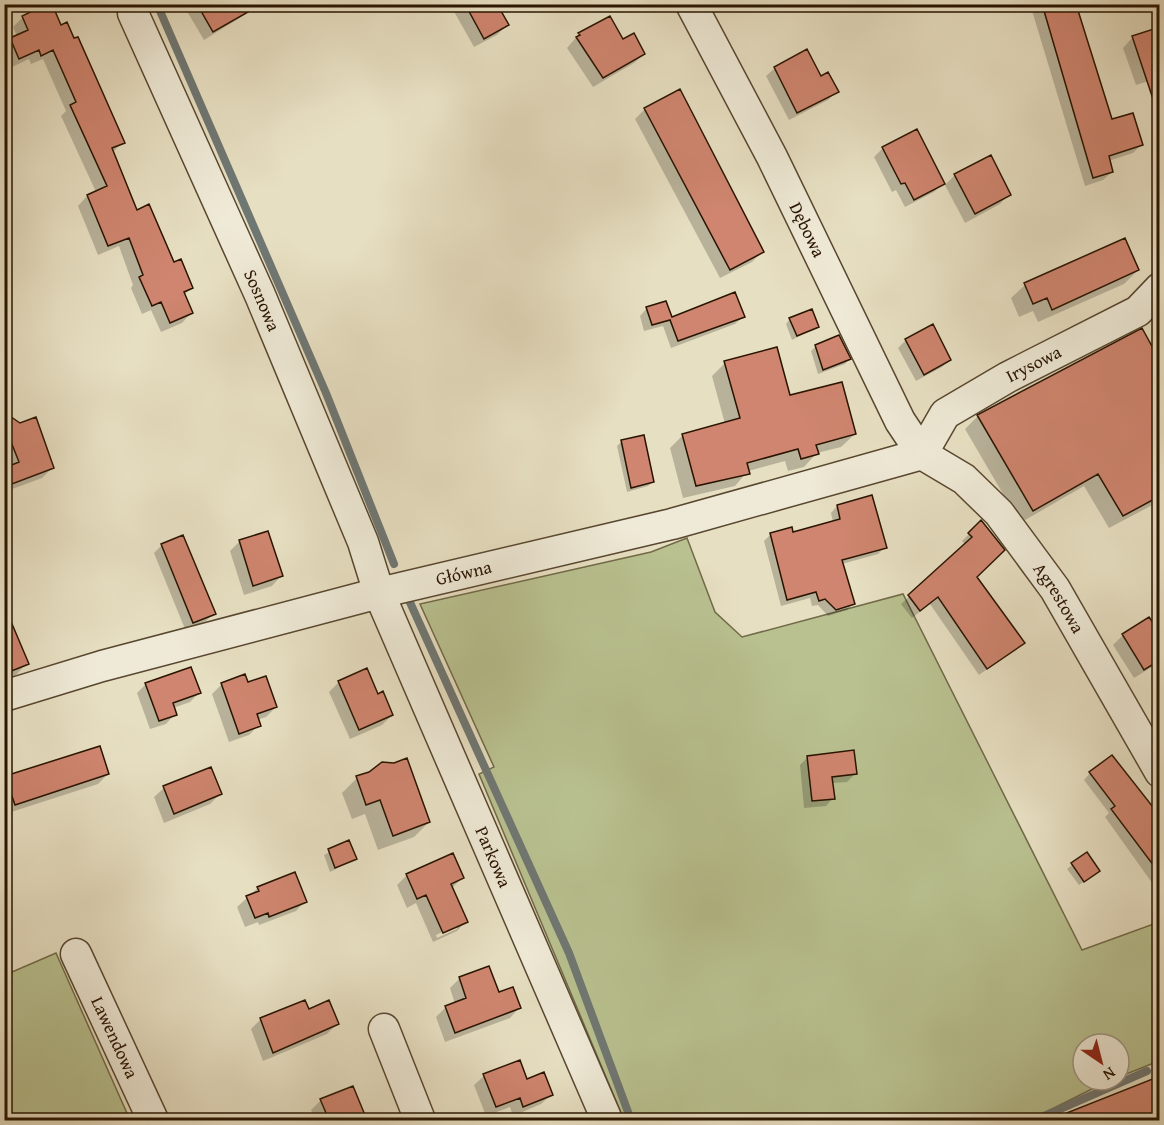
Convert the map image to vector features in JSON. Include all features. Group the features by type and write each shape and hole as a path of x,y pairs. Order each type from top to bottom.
{"street":[{"name":"Dębowa","path":"691,4 771,157 900,421 922,454"},
{"name":"Sosnowa","path":"133,12 261,295 363,542 379,593"},
{"name":"Irysowa","path":"922,454 945,414 1008,377 1138,311 1160,288"},
{"name":"Główna","path":"4,696 102,666 379,593 672,524 922,454"},
{"name":"Agrestowa","path":"922,454 964,479 999,513 1055,589 1160,772"},
{"name":"Parkowa","path":"379,593 607,1120"},
{"name":"Lawendowa","path":"76,954 153,1120"},
{"path":"384,1029 420,1120"}],"green space":[{"path":"687,538 715,612 742,637 903,594 1082,950 1159,922 1159,1061 1131,1072 1131,1032 1071,1032 1071,1092 1086,1092 1030,1120 624,1120 479,774 494,767 420,604 651,552"},
{"path":"56,953 130,1120 5,1120 5,975"}],"building":[{"path":"47,4 52,4 61,25 67,22 74,38 78,37 125,143 112,148 137,210 149,204 174,262 181,259 193,288 184,292 193,313 170,323 161,302 152,306 139,277 143,275 129,238 108,246 87,195 107,186 70,105 76,102 53,50 41,56 39,50 19,59 10,38 28,30 22,16"},
{"path":"197,4 262,4 213,32"},
{"path":"465,4 497,4 509,25 484,39"},
{"path":"1042,4 1076,4 1112,119 1133,113 1143,145 1109,156 1113,172 1093,178"},
{"path":"610,16 623,39 634,33 645,54 603,78 576,37 580,35 578,33"},
{"path":"1160,27 1160,108 1156,108 1132,36"},
{"path":"807,49 821,76 828,72 839,92 797,113 774,67"},
{"path":"680,89 764,252 730,270 644,108"},
{"path":"917,129 945,184 914,200 905,183 901,184 882,147"},
{"path":"991,155 1011,195 975,214 954,174"},
{"path":"1125,238 1139,270 1052,310 1047,298 1033,304 1024,283"},
{"path":"735,292 745,317 678,341 670,320 652,325 646,307 666,301 672,317"},
{"path":"812,309 819,327 797,336 789,318"},
{"path":"933,324 951,360 924,375 905,339"},
{"path":"1142,328 1160,361 1160,496 1123,516 1098,474 1033,511 977,415"},
{"path":"839,335 851,359 823,370 815,345"},
{"path":"777,347 790,395 842,382 856,434 816,445 819,454 801,459 798,449 747,463 750,474 696,486 682,434 740,418 724,361"},
{"path":"4,412 20,423 36,417 54,468 4,487 4,468 19,462 4,424"},
{"path":"644,435 654,482 631,488 621,440"},
{"path":"872,495 887,548 842,560 855,604 836,610 825,599 819,601 816,592 787,600 770,533 792,527 793,532 840,519 837,505"},
{"path":"981,520 1005,550 977,577 1025,643 987,669 938,597 920,611 908,595 972,537 968,533"},
{"path":"268,531 283,576 253,586 239,540"},
{"path":"183,535 216,614 193,623 161,544"},
{"path":"4,605 29,664 4,674"},
{"path":"1149,617 1160,633 1160,660 1144,670 1122,634"},
{"path":"191,667 201,693 173,703 177,715 159,721 145,683"},
{"path":"367,668 378,694 383,691 393,715 359,730 338,681"},
{"path":"245,674 248,682 266,676 277,707 257,714 261,726 239,734 221,683"},
{"path":"100,746 109,774 15,805 5,776"},
{"path":"854,750 857,774 832,777 835,799 812,801 807,756"},
{"path":"1112,755 1160,816 1160,874 1111,809 1115,806 1089,772"},
{"path":"407,758 430,822 393,836 380,800 366,805 356,776 369,772 382,762 394,763"},
{"path":"211,767 222,794 174,814 163,786"},
{"path":"349,840 357,859 335,868 328,849"},
{"path":"1087,852 1100,871 1084,882 1071,863"},
{"path":"453,853 464,878 451,884 468,922 443,933 426,895 417,899 406,874"},
{"path":"295,872 307,902 269,917 268,913 255,918 246,896 259,891 257,887"},
{"path":"489,966 499,992 513,987 521,1008 455,1033 445,1006 466,998 459,977"},
{"path":"305,1000 309,1009 329,1000 339,1024 273,1053 260,1018"},
{"path":"520,1060 527,1079 544,1072 553,1095 523,1107 520,1098 496,1107 483,1074"},
{"path":"1160,1076 1160,1120 1054,1120 1054,1118 1120,1092 1131,1092 1131,1087"},
{"path":"353,1086 367,1120 329,1120 320,1099"}],"waterway":[{"path":"157,4 326,393 394,564"},
{"path":"408,598 569,953 631,1120"},
{"path":"1035,1120 1147,1071"}]}
